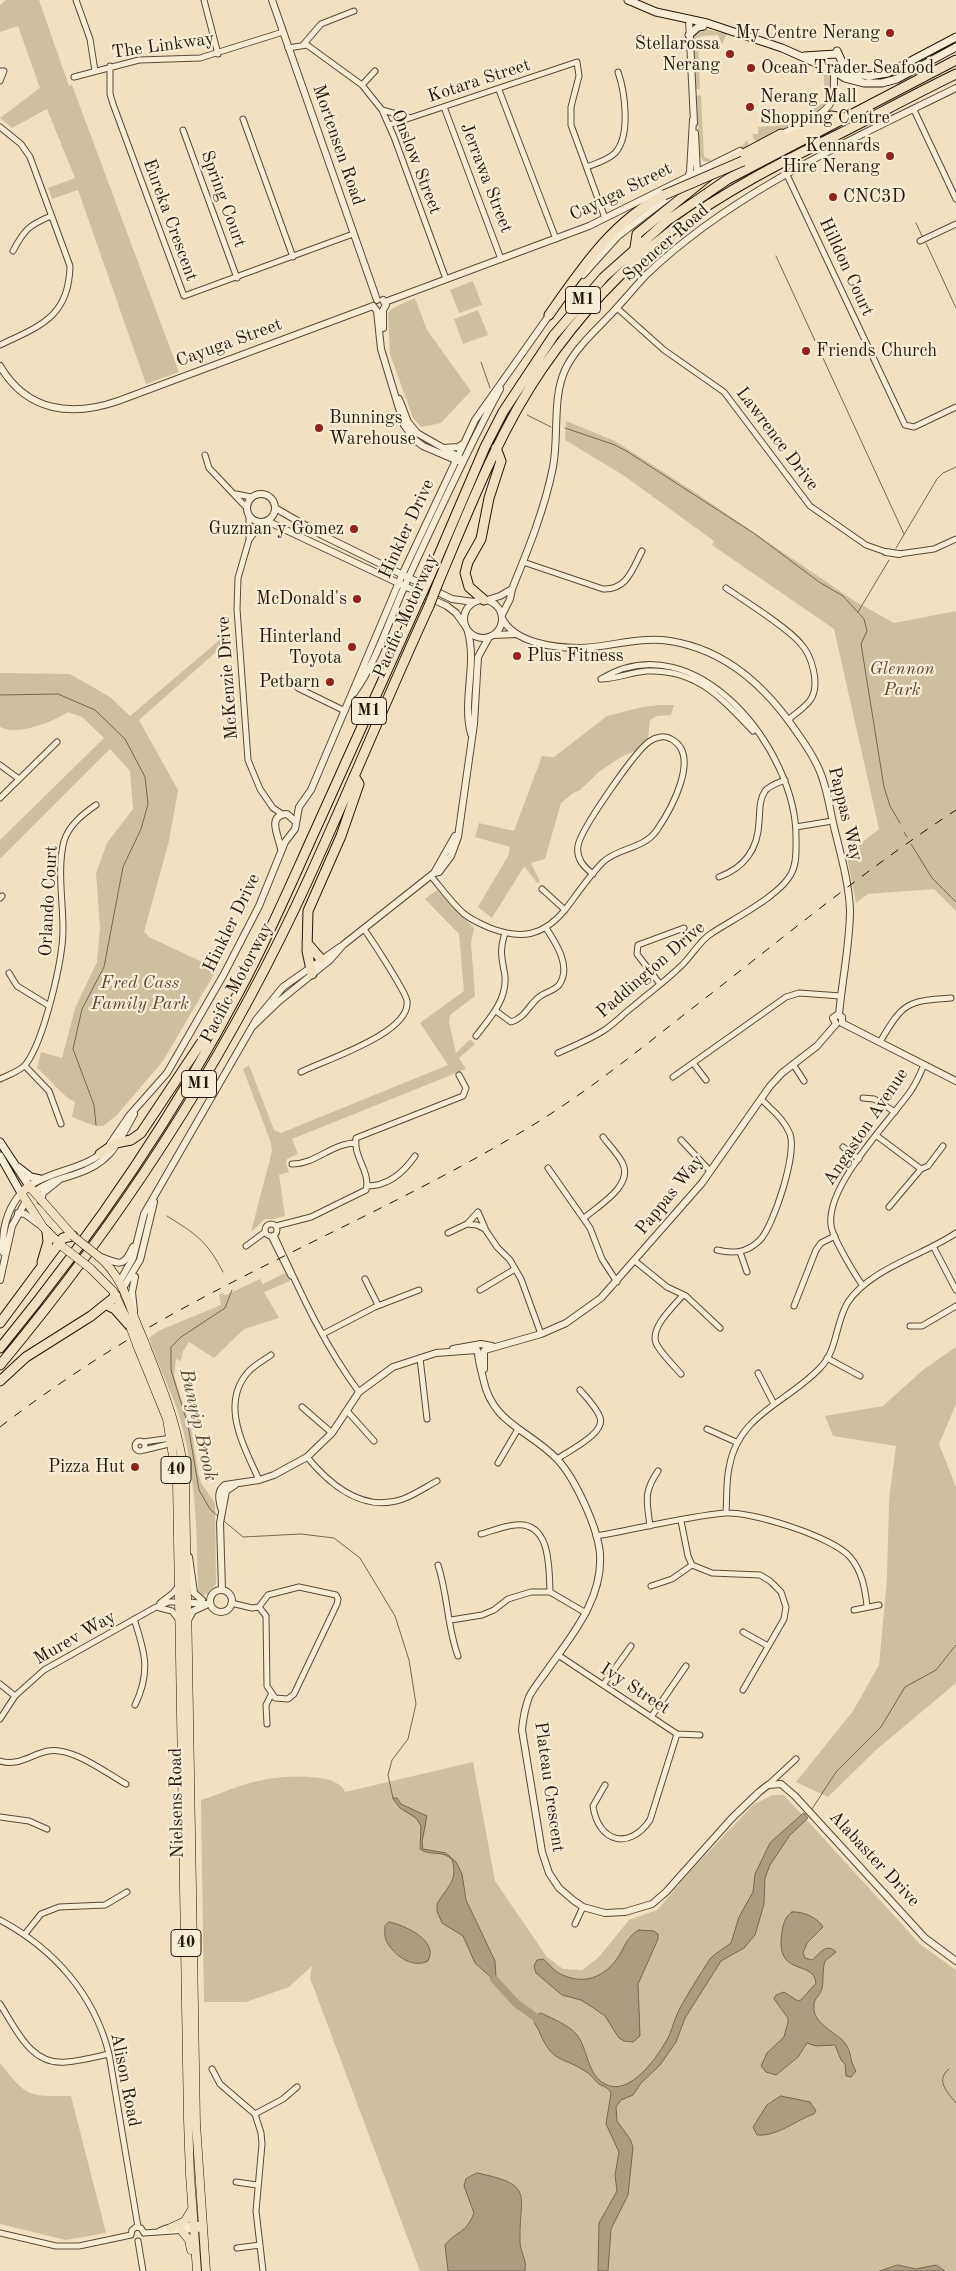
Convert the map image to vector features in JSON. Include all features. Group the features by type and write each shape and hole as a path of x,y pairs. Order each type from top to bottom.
{"highway":[{"name":"Pacific Motorway","path":"0,1348 68,1262 113,1198 157,1133 220,1027 268,935 429,578 485,447 521,382 564,322 604,277 634,248 682,210 728,179 956,60"},
{"name":"Pacific Motorway","path":"0,1365 52,1302 114,1217 189,1102 255,986 295,909 496,448 538,376 568,334 612,284 670,232 721,196 760,174 956,74"},
{"path":"549,315 602,243 634,214 664,194 743,160 831,116 844,118"},
{"path":"634,248 637,234 718,169 781,134"},
{"path":"485,600 470,587 465,573 468,562 481,539 489,498 501,461 496,448"},
{"path":"311,971 306,926 310,904 336,846 359,784 354,776"},
{"path":"307,942 321,959"},
{"path":"100,1154 121,1142 133,1140 141,1133 206,1034 220,1027"},
{"path":"40,1267 48,1245 45,1229"},
{"path":"0,1323 40,1267 61,1246 65,1236 73,1236"},
{"path":"0,1381 26,1356 107,1306 116,1296"},
{"path":"107,1306 114,1308 134,1323"}],"main road":[{"path":"628,0 656,12 707,23 759,40 798,55 853,81 882,83 903,76 956,47"},
{"path":"689,19 703,26 759,40"},
{"path":"689,35 698,27 703,26"},
{"path":"834,71 869,76 888,74 956,38"},
{"path":"798,55 836,52 842,62 854,73"},
{"path":"1,1147 22,1170 31,1177 40,1179"},
{"name":"40","path":"1,1147 31,1189 73,1236 110,1266 121,1285 140,1343"},
{"name":"40","path":"1,1147 21,1193 45,1229 61,1246 90,1268 116,1296 134,1323"},
{"name":"Hinkler Drive","path":"21,1193 31,1189"},
{"name":"Hinkler Drive","path":"26,1201 31,1189"},
{"path":"116,1296 121,1285"},
{"name":"Nielsens Road","path":"140,1343 165,1391 180,1439 185,1482 186,1544 183,1625 188,2120 192,2208 198,2227 206,2271"},
{"name":"Nielsens Road","path":"140,1343 172,1441 177,1482 179,1584 184,1602"},
{"name":"Nielsens Road","path":"183,1625 193,1877 197,2270"},
{"path":"170,2228 185,2221 192,2208"},
{"path":"182,2231 189,2240 192,2258 197,2270"}],"street":[{"path":"76,0 90,38 95,70"},
{"path":"204,0 218,54"},
{"name":"Mortensen Road","path":"272,0 378,307 381,349 408,432 423,446 442,456 464,461"},
{"path":"288,48 303,45 321,24 354,11"},
{"path":"689,19 697,171"},
{"name":"The Linkway","path":"74,77 110,66 139,60 196,59 218,54 283,32"},
{"name":"Onslow Street","path":"303,45 307,45 362,85 382,110 446,279"},
{"name":"Kotara Street","path":"389,125 499,90 576,62 579,76 570,118 587,167"},
{"name":"Eureka Crescent","path":"110,66 110,94 113,104 182,294 187,296 353,234"},
{"path":"362,85 375,70"},
{"path":"0,71 4,71 0,81"},
{"name":"Cayuga Street","path":"0,366 21,391 40,403 67,410 94,408 378,307 381,299 385,302 556,239 606,218 697,171 808,121 828,107 833,97 834,71"},
{"path":"606,218 587,167 614,154 624,138 622,83 618,72"},
{"name":"Spencer Road","path":"502,617 549,485 557,443 560,389 565,371 575,354 646,276 694,236 737,204 787,175 956,88"},
{"path":"499,90 556,239"},
{"name":"Jerrawa Street","path":"444,107 501,259"},
{"path":"382,110 410,118"},
{"path":"914,110 956,199"},
{"path":"243,120 293,257"},
{"path":"690,175 693,120"},
{"path":"0,138 2,129 20,144 30,157 70,266 70,282 66,297 47,322 0,345"},
{"name":"Spring Court","path":"183,130 237,278"},
{"path":"697,159 710,166"},
{"name":"Hinkler Drive","path":"412,562 423,530 480,411 549,315 610,243 691,184 697,171"},
{"name":"Hinkler Drive","path":"678,192 690,175"},
{"name":"Hilldon Court","path":"787,175 905,424 914,427 956,407"},
{"path":"13,251 22,234 32,224 51,216"},
{"path":"920,241 956,224"},
{"name":"Lawrence Drive","path":"617,308 660,347 724,392 810,506 866,545 886,552 900,554 934,549 956,539"},
{"name":"Mortensen Road","path":"390,380 408,422 422,437 456,458"},
{"name":"Hinkler Drive","path":"275,820 299,806 311,790 350,698 360,684 384,638 405,576 434,525 503,380"},
{"path":"442,448 458,447 463,444"},
{"path":"205,455 209,468 233,492 246,507 249,517 255,521 264,522 416,590 451,609 467,629 478,637 492,636"},
{"path":"442,456 448,467 448,475"},
{"path":"233,492 251,497 263,494 270,496 275,508 274,514 264,522"},
{"path":"246,507 251,497"},
{"path":"275,508 322,535 452,599 474,602 500,596 512,589"},
{"name":"McKenzie Drive","path":"249,517 249,540 238,578 236,610 248,760 253,777 274,808 285,814"},
{"name":"McKenzie Drive","path":"249,540 264,522"},
{"path":"423,530 434,525"},
{"path":"523,562 603,589 614,589 624,584 642,551"},
{"path":"388,568 412,562 418,582"},
{"path":"386,576 397,596 416,590"},
{"path":"726,588 797,639 808,655 815,681 815,689 810,701 788,720"},
{"path":"472,698 479,653 499,630 502,617 497,605 485,600"},
{"path":"121,1285 132,1260 144,1214 252,1027 274,995 311,971 432,874 451,849 458,829 471,735 472,646 467,629 466,610 474,602"},
{"name":"Pappas Way","path":"222,1590 221,1508 219,1497 222,1488 229,1484 259,1480 274,1475 307,1457 332,1433 348,1412 359,1392 393,1367 460,1346 481,1349 498,1347 541,1334 566,1323 582,1312 617,1282 635,1261 710,1171 761,1099 782,1073 817,1046 843,1019 839,1015 850,909 843,863 823,780 814,757 788,720 754,680 737,668 697,647 670,641 644,639 580,648 566,647 539,642 517,634 506,625 502,617"},
{"name":"Pappas Way","path":"492,636 517,634"},
{"name":"Paddington Drive","path":"558,1053 602,1031 681,967 711,933 738,919 787,881 793,871 796,859 796,828 785,780 780,768 760,738 742,712 718,689 696,676 671,666 644,665 610,673 600,679 658,671 694,680 725,700 760,738"},
{"path":"298,688 345,711"},
{"path":"432,874 464,914 485,926 505,933 528,934 546,928 565,910 593,874 610,858 641,845 657,830 683,779 684,757 677,743 670,738 655,738 643,746 608,792 580,839 578,854 580,860 593,874"},
{"path":"0,798 57,742"},
{"path":"0,765 19,778"},
{"path":"719,877 732,873 746,862 756,842 764,793 772,786 785,780"},
{"name":"Orlando Court","path":"25,1066 37,1046 62,951 62,858 64,839 82,815 96,805"},
{"name":"Hinkler Drive","path":"31,1189 40,1179 82,1165 100,1154 168,1073 224,974 259,906 282,850 295,829 299,806"},
{"name":"McKenzie Drive","path":"274,808 275,820"},
{"path":"285,814 296,822"},
{"path":"275,820 274,827 278,833 282,850"},
{"path":"796,828 832,821"},
{"path":"278,833 289,836"},
{"path":"542,889 565,910"},
{"path":"496,1011 511,1022 520,1019 539,997 559,985 563,973 561,953 546,928"},
{"path":"660,984 637,954 638,945 684,928"},
{"path":"301,1072 378,1037 400,1021 406,1010 406,995 364,929"},
{"path":"476,1036 496,1011 503,995 505,978 500,953 505,933"},
{"path":"311,971 321,959 343,945"},
{"path":"9,974 17,986 48,1005"},
{"path":"673,1077 786,997 799,993 841,996"},
{"path":"880,1042 896,1014 908,1004 925,1000 951,998"},
{"path":"839,1024 880,1042 956,1081"},
{"path":"693,1063 706,1080"},
{"path":"793,1064 804,1081"},
{"name":"Angaston Avenue","path":"863,1286 831,1227 830,1212 834,1197 859,1159 911,1090 924,1065"},
{"path":"0,1080 25,1066 49,1091 61,1124"},
{"path":"246,1246 265,1232 267,1225 270,1223 276,1226 311,1218 366,1190 368,1182 355,1147 356,1138 463,1096 466,1088 459,1075"},
{"path":"863,1098 874,1099 895,1112"},
{"path":"717,1250 732,1254 740,1252 760,1240 767,1229 787,1174 792,1155 790,1136 783,1119 761,1099"},
{"name":"Hinkler Drive","path":"31,1189 98,1164 121,1142 138,1107"},
{"path":"877,1136 921,1169"},
{"path":"584,1218 620,1188 625,1172 623,1163 603,1137"},
{"path":"681,1140 710,1171"},
{"path":"292,1164 304,1164 346,1143 356,1143"},
{"path":"889,1207 921,1169 928,1166 943,1146"},
{"path":"843,1147 859,1159"},
{"path":"367,1186 377,1186 405,1170 415,1156"},
{"path":"548,1168 584,1218 602,1259 617,1282"},
{"path":"41,1201 45,1192 63,1178"},
{"name":"Hinkler Drive","path":"4,1261 5,1224 12,1207 21,1193"},
{"path":"134,1323 132,1289 156,1194"},
{"name":"Hinkler Drive","path":"0,1280 12,1226 26,1201"},
{"path":"448,1233 467,1224 478,1212 485,1228 516,1269 541,1334"},
{"path":"18,1213 25,1214 45,1229"},
{"path":"467,1224 477,1224 485,1228"},
{"path":"276,1226 273,1235 286,1269 296,1282 338,1364 359,1392"},
{"path":"99,1256 116,1264 124,1261 139,1231"},
{"path":"265,1232 273,1235"},
{"path":"726,1513 728,1468 736,1442 747,1425 808,1380 827,1358 832,1351 840,1319 849,1301 863,1286 956,1233"},
{"path":"794,1306 816,1250 821,1243 835,1236"},
{"path":"933,1246 956,1290"},
{"path":"740,1252 748,1272"},
{"path":"635,1261 667,1287 683,1295 720,1328"},
{"path":"121,1285 139,1264"},
{"path":"480,1290 516,1269"},
{"path":"365,1279 378,1306"},
{"path":"323,1334 378,1306 419,1290"},
{"path":"681,1374 656,1343 655,1335 659,1325 683,1295"},
{"path":"910,1326 922,1326 956,1306"},
{"name":"Plateau Crescent","path":"481,1349 484,1382 488,1396 497,1412 557,1459 569,1475 596,1536 600,1555 599,1576 594,1596 586,1613 530,1695 524,1712 522,1730 542,1852 548,1872 559,1888 583,1907 605,1913 625,1912 652,1904 666,1892 732,1818 796,1759"},
{"path":"259,1480 243,1445 233,1412 236,1394 242,1380 250,1370 271,1355"},
{"path":"420,1358 426,1419"},
{"path":"827,1358 860,1376"},
{"path":"758,1373 774,1404"},
{"path":"557,1459 597,1432 601,1425 600,1416 580,1390"},
{"path":"302,1407 332,1433"},
{"path":"348,1412 374,1441"},
{"path":"498,1463 518,1429"},
{"path":"707,1429 736,1442"},
{"path":"172,1441 137,1442 135,1447 138,1451 144,1450 180,1439"},
{"path":"143,1442 144,1450"},
{"path":"307,1457 326,1479 357,1498 372,1502 390,1503 405,1499 436,1481"},
{"path":"650,1526 647,1496 649,1484 658,1471"},
{"path":"596,1536 726,1513 750,1515 790,1527 838,1546 849,1556 860,1572 868,1606"},
{"path":"682,1521 688,1556 692,1565 712,1573 760,1575 781,1592 786,1607 784,1619 743,1690"},
{"path":"481,1534 515,1525 529,1525 536,1530 548,1553 550,1592"},
{"path":"186,1544 194,1593 217,1610 223,1611 231,1603"},
{"path":"438,1565 444,1583 454,1646 458,1656"},
{"path":"651,1586 672,1578 692,1565"},
{"path":"156,1607 172,1594 179,1584"},
{"path":"231,1603 244,1608 259,1607 268,1596 299,1587 330,1592 338,1599 294,1694 288,1699 271,1696"},
{"path":"156,1607 172,1611 183,1625 193,1611 207,1603 214,1592 222,1590 229,1594 231,1603"},
{"path":"451,1620 482,1615 519,1594 550,1592 586,1613"},
{"name":"Murev Way","path":"0,1719 15,1696 44,1670 156,1607 169,1602 184,1602"},
{"path":"184,1602 207,1603"},
{"path":"854,1610 879,1605"},
{"path":"259,1607 266,1616 266,1686 271,1696"},
{"path":"134,1619 144,1649 146,1670 143,1689 135,1705"},
{"path":"743,1632 768,1646"},
{"path":"603,1685 631,1646"},
{"name":"Ivy Street","path":"558,1655 677,1734 700,1735"},
{"path":"651,1716 686,1666"},
{"path":"0,1684 15,1696"},
{"path":"267,1724 266,1705 271,1696"},
{"path":"605,1785 593,1806 598,1827 608,1834 621,1839 633,1838 643,1830 650,1820 677,1734"},
{"path":"0,1761 22,1761 49,1750 62,1750 76,1755 126,1784"},
{"name":"Alabaster Drive","path":"768,1785 781,1784 786,1786 925,1938 956,1961"},
{"path":"0,1817 30,1821 47,1829"},
{"path":"26,1934 41,1914 59,1907 105,1905 128,1892"},
{"path":"574,1924 583,1907"},
{"name":"Alison Road","path":"0,1920 26,1934 47,1951 82,1991 103,2030 138,2227"},
{"path":"0,2004 25,2044 39,2057 54,2062 66,2062 108,2054"},
{"path":"212,2069 220,2084 255,2114 261,2133 262,2144 256,2211 263,2271"},
{"path":"255,2114 283,2099 296,2087"},
{"path":"236,2182 258,2185"},
{"path":"131,2235 132,2230 138,2227 144,2233 182,2231 198,2227"},
{"path":"159,2232 170,2228 198,2227"},
{"path":"0,2233 56,2246 79,2246 131,2235"},
{"path":"138,2241 143,2238 144,2233"},
{"path":"131,2235 134,2240 138,2241"},
{"path":"138,2241 143,2271"},
{"path":"237,2248 260,2245"}],"green space":[{"path":"6,0 39,0 69,86 72,85 179,372 146,384 78,190 52,199 48,188 75,178 47,109 12,128 0,118 40,88 18,26 0,32 0,5"},
{"path":"701,28 727,34 722,44 718,35 701,36 698,40 700,89 696,89 693,38 694,34"},
{"path":"822,69 831,77 831,89 827,103 814,113 814,108 825,102 824,76 819,72"},
{"path":"701,95 704,157 711,160 743,145 747,140 749,146 712,163 703,161 700,156 696,96"},
{"path":"788,119 796,124 757,142 753,138 753,134 758,134 758,127 777,126 777,122"},
{"path":"473,281 482,305 459,313 450,290"},
{"path":"415,298 427,330 471,391 441,423 421,427 413,418 390,354 388,313 393,308"},
{"path":"478,310 488,335 463,344 454,319"},
{"name":"Glennon Park","path":"566,421 615,441 696,493 853,600 894,623 956,611 956,911 934,889 868,894 856,903 846,852 854,849 879,829 834,629 712,545 714,541 623,475 565,440"},
{"name":"Fred Cass Family Park","path":"230,631 232,638 139,720 178,790 169,841 144,932 149,937 217,969 163,1061 117,1115 103,1126 95,1126 72,1117 75,1102 37,1068 41,1052 62,1058 75,1008 97,962 100,928 96,873 107,843 133,809 130,771 110,749 0,859 0,840 104,738 82,717 68,712 35,727 16,730 0,727 0,673 70,674 110,697 130,716"},
{"path":"674,705 671,715 657,716 650,720 648,739 635,751 621,757 600,771 580,790 561,803 545,859 531,863 540,882 537,883 525,867 492,918 478,907 508,856 510,847 475,837 479,823 514,831 542,756 554,757 607,716 642,707"},
{"path":"437,890 474,928 471,943 475,996 450,1015 449,1022 456,1053 470,1039 475,1044 459,1058 466,1069 292,1139 298,1154 287,1159 286,1163 289,1172 279,1175 285,1216 265,1219 251,1232 272,1151 271,1143 243,1069 249,1065 274,1130 281,1133 448,1065 420,1023 464,991 459,934 425,899"},
{"path":"285,1273 290,1281 264,1292 279,1318 244,1329 214,1358 189,1342 183,1351 181,1361 176,1359 174,1376 192,1432 198,1472 201,1483 215,1503 216,1584 207,1594 201,1596 198,1591 196,1522 188,1453 177,1409 149,1338 158,1331 221,1305 219,1294 226,1295 260,1279 263,1284"},
{"path":"956,1347 956,1404 939,1444 956,1487 956,1683 876,1750 828,1797 796,1782 853,1711 879,1665 887,1579 889,1500 896,1446 833,1436 825,1416 883,1406 923,1370"},
{"path":"473,1762 495,1881 547,1957 563,1969 582,1970 598,1958 629,1920 657,1910 694,1867 754,1804 773,1795 784,1795 920,1944 956,1970 956,2271 420,2271 310,1978 312,1966 289,1987 246,2002 204,2002 201,1800 251,1783 287,1777 322,1778 332,1781 345,1792"},
{"path":"0,2063 23,2089 30,2093 45,2096 71,2096 106,2233 66,2240 0,2224"}],"shaded area":[{"path":"393,1798 397,1798 401,1804 427,1816 422,1842 423,1849 446,1853 456,1862 462,1874 466,1900 495,1961 496,1978 493,1979 475,1963 463,1936 442,1923 437,1911 437,1904 453,1878 454,1867 452,1860 445,1855 428,1853 420,1849 421,1826 416,1818 400,1808"},
{"path":"804,1813 808,1818 790,1835 770,1865 765,1878 764,1904 755,1935 744,1948 721,1961 685,2018 676,2042 660,2065 641,2083 633,2095 621,2100 616,2107 617,2121 630,2139 633,2147 628,2195 611,2229 608,2271 598,2271 599,2223 617,2191 615,2175 619,2152 606,2124 611,2093 588,2073 559,2058 549,2049 534,2022 534,2016 541,2013 574,2031 581,2041 595,2075 605,2084 615,2087 634,2080 651,2063 664,2044 680,2008 710,1959 731,1943 739,1917 753,1892 755,1874 770,1843"},
{"path":"792,1912 810,1916 823,1927 807,1943 803,1953 805,1958 812,1960 820,1952 829,1948 836,1952 825,1961 822,1988 814,2003 814,2012 820,2022 847,2046 856,2071 851,2077 846,2076 845,2064 841,2060 835,2045 816,2046 807,2043 798,2057 776,2075 766,2072 761,2066 767,2053 784,2037 788,2022 788,2018 774,1999 776,1995 784,1992 798,2001 816,1983 814,1976 809,1971 795,1966 784,1956 781,1946 782,1929 786,1918"},
{"path":"389,1922 411,1930 424,1940 429,1946 428,1961 422,1963 410,1962 394,1952 385,1936 385,1926"},
{"path":"639,1930 654,1931 658,1934 658,1939 638,1984 640,2036 633,2042 624,2041 619,2038 605,2016 592,2007 581,2000 562,1995 536,1973 534,1966 537,1960 543,1959 557,1972 566,1977 575,1979 593,1978 608,1969 630,1937"},
{"path":"781,2096 810,2102 816,2111 814,2114 779,2131 757,2135 753,2127 767,2105"},
{"path":"477,2173 508,2182 516,2187 520,2194 522,2202 520,2241 525,2271 448,2271 445,2245 464,2229 471,2220 474,2213 464,2186 466,2179"},
{"path":"898,2265 916,2269 936,2265 945,2271 880,2271"}],"waterway":[{"path":"916,223 922,236"},
{"path":"926,243 956,308"},
{"path":"776,256 904,534"},
{"path":"481,362 490,388"},
{"path":"527,415 551,427"},
{"path":"565,428 615,445 628,452 755,534 819,582 843,596 864,619 867,631 861,644 884,787 890,806 900,823"},
{"path":"896,548 937,479 943,473 956,467"},
{"path":"858,612 889,560"},
{"name":"Bunyip Brook","path":"0,695 58,694 95,710 125,739 145,777 148,804 141,829 123,867 104,967 82,1009 73,1049 94,1105 96,1125"},
{"path":"904,832 907,837"},
{"path":"911,844 932,878 956,902"},
{"name":"Bunyip Brook","path":"167,1216 200,1239 212,1253 223,1272"},
{"name":"Bunyip Brook","path":"219,1517 210,1509 199,1490 188,1425 171,1370 171,1347 181,1337 225,1308 232,1290"},
{"name":"Bunyip Brook","path":"224,1521 243,1537 301,1534 334,1538 360,1558 395,1616 409,1660 416,1704 408,1739 392,1760 388,1775 393,1798"},
{"path":"812,1809 836,1772 881,1727 905,1687 936,1670 956,1645"},
{"path":"494,1979 516,2003 542,2022"},
{"path":"949,2069 943,2077 943,2082 946,2090 956,2103"}],"railway":[{"path":"0,1427 65,1380 155,1324 445,1175 552,1113 627,1059 885,859 956,810"}],"place":[{"name":"My Centre Nerang","path":"890,33"},
{"name":"Stellarossa Nerang","path":"730,54"},
{"name":"Ocean Trader Seafood","path":"751,68"},
{"name":"Nerang Mall Shopping Centre","path":"750,107"},
{"name":"Kennards Hire Nerang","path":"890,156"},
{"name":"CNC3D","path":"833,197"},
{"name":"Friends Church","path":"806,351"},
{"name":"Bunnings Warehouse","path":"319,428"},
{"name":"Guzman y Gomez","path":"354,529"},
{"name":"McDonald's","path":"357,599"},
{"name":"Hinterland Toyota","path":"352,647"},
{"name":"Plus Fitness","path":"517,656"},
{"name":"Petbarn","path":"330,682"},
{"name":"Pizza Hut","path":"135,1467"}]}
